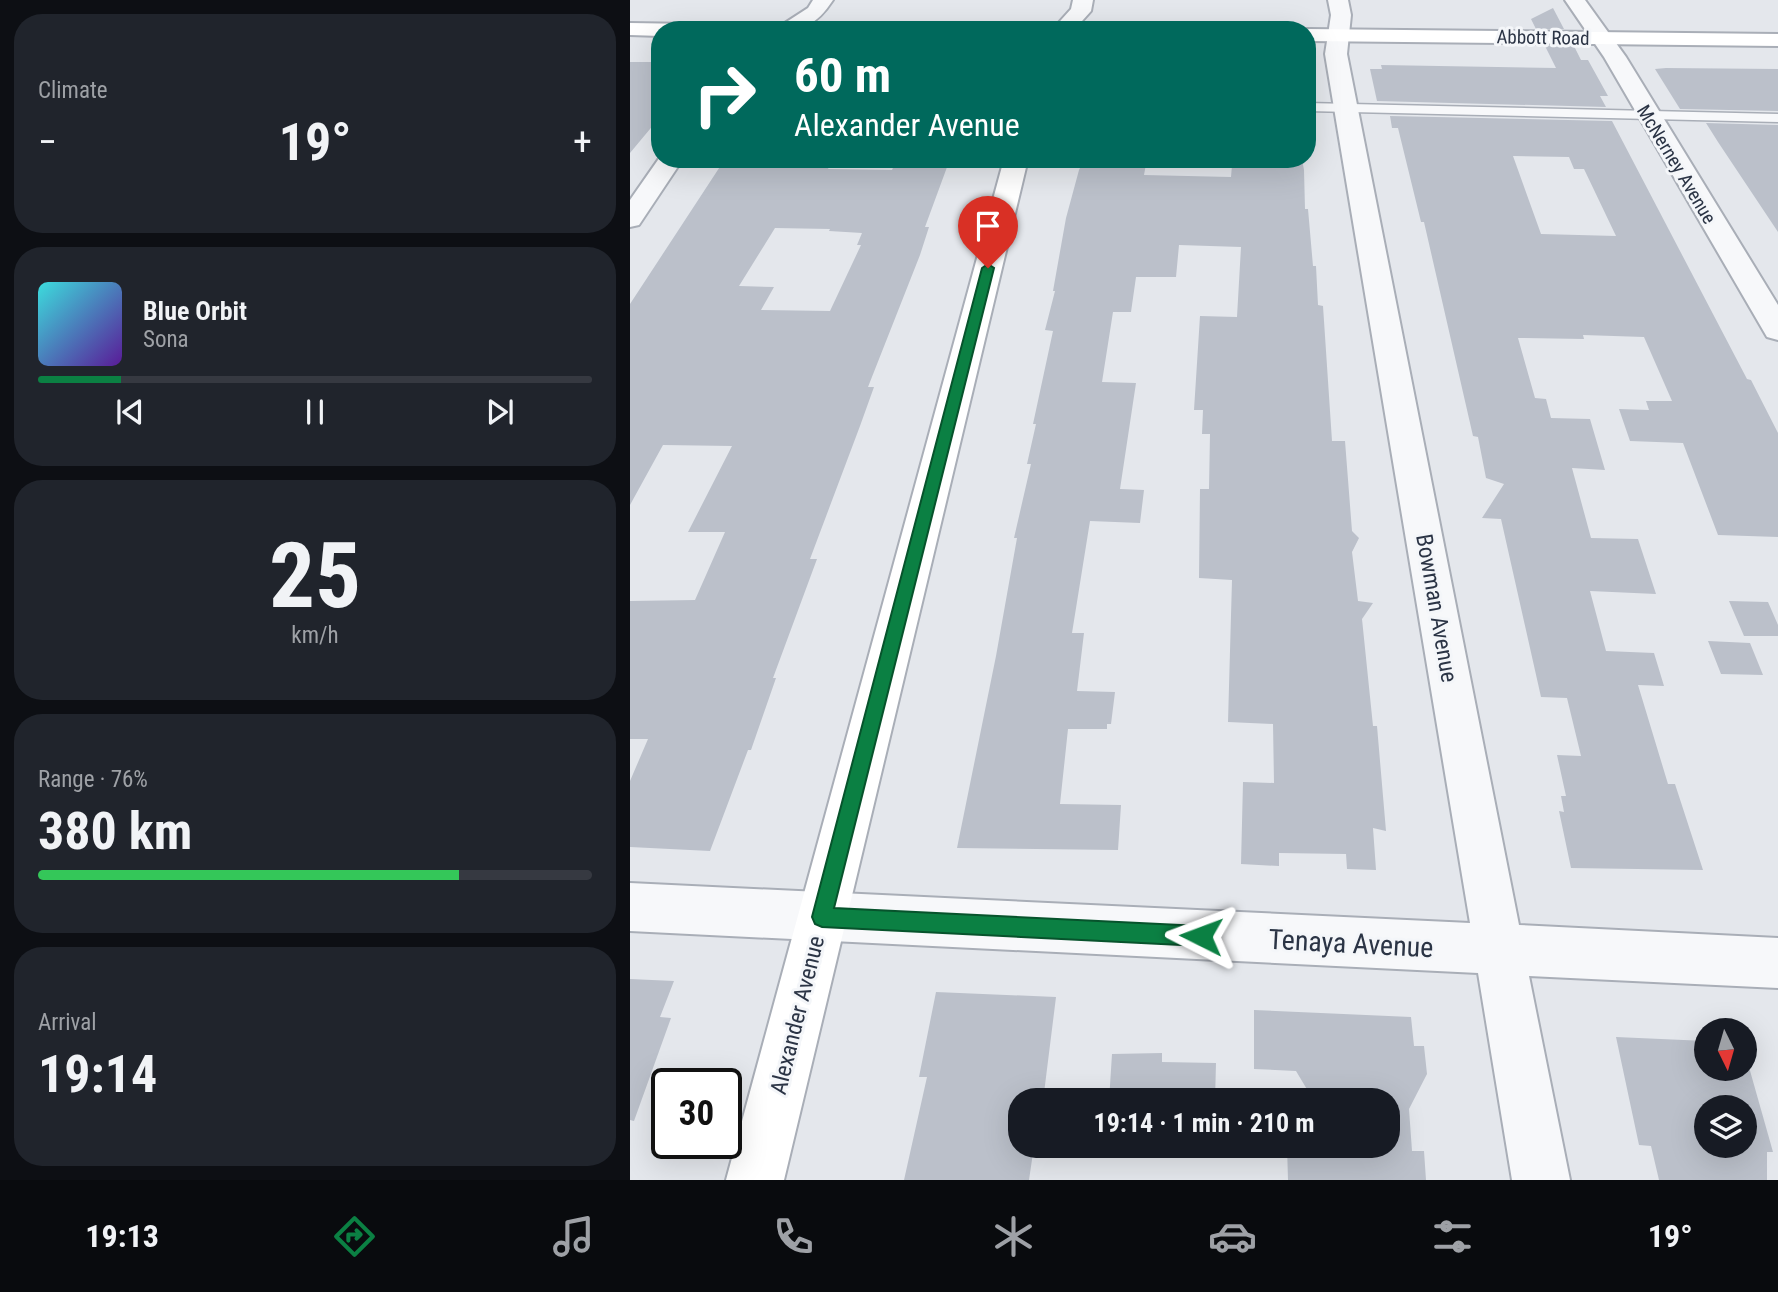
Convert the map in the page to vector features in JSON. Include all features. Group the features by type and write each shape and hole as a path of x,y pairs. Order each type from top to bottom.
{"street":[{"path":"800,21 815,12 823,0"},
{"path":"1071,21 1081,11 1083,0"},
{"name":"Bowman Avenue","path":"1338,0 1340,15 1336,54 1345,108 1541,1180"},
{"name":"McNerney Avenue","path":"1575,0 1599,38 1615,57 1647,115 1778,330"},
{"path":"630,29 651,29"},
{"name":"Abbott Road","path":"1316,35 1778,40"},
{"path":"630,219 665,168"},
{"name":"Alexander Avenue","path":"754,1180 1014,168"},
{"name":"Tenaya Avenue","path":"630,908 1778,963"}],"lane":[{"path":"1316,107 1778,118"}],"building":[{"path":"1553,8 1564,29 1536,29 1531,19"},
{"path":"1545,46 1574,46 1581,60 1588,60 1608,96 1600,96 1606,107 1377,101 1370,69 1382,69 1381,65 1556,68"},
{"path":"630,62 651,62 651,128 630,153"},
{"path":"1655,69 1778,69 1778,111 1680,109"},
{"path":"1390,116 1612,121 1778,433 1778,537 1718,535 1683,443 1630,441 1619,409 1649,410 1646,401 1672,401 1644,337 1583,335 1584,339 1518,338 1535,398 1546,399 1551,418 1590,419 1605,470 1572,468 1591,538 1638,539 1656,594 1590,591 1606,651 1654,653 1664,686 1638,685 1668,784 1675,784 1703,870 1571,868 1559,811 1564,812 1561,796 1566,796 1557,755 1581,756 1567,698 1541,697 1501,519 1482,518 1504,484 1486,478 1478,437 1473,436 1424,222 1421,222 1398,128 1392,128","holes":["1513,156 1569,157 1574,169 1584,169 1616,236 1541,234"]},
{"path":"1706,123 1778,125 1778,232 1718,142"},
{"path":"719,168 947,168 925,227 929,227 920,255 868,387 874,387 810,559 817,559 773,678 776,678 751,750 748,750 710,851 630,847 630,781 648,739 630,739 630,601 695,600 725,532 688,532 732,446 663,445 630,505 630,304","holes":["775,228 830,229 829,231 862,233 857,245 861,245 830,311 761,310 774,287 739,286"]},
{"path":"1145,168 1144,175 1231,177 1232,168 1304,168 1305,209 1308,209 1313,266 1316,266 1318,305 1323,306 1332,441 1345,441 1352,531 1359,538 1352,552 1358,601 1373,603 1362,619 1373,726 1377,726 1386,831 1373,828 1376,870 1347,869 1346,854 1279,853 1279,866 1241,864 1243,782 1274,783 1273,724 1228,722 1232,580 1199,578 1200,489 1209,489 1210,434 1202,434 1203,410 1194,410 1200,316 1237,317 1241,247 1179,245 1176,277 1136,277 1131,312 1113,312 1102,382 1136,383 1120,489 1144,490 1140,523 1090,521 1072,633 1084,633 1077,691 1115,692 1111,724 1107,724 1107,729 1068,729 1060,804 1121,805 1118,850 957,848 996,656 1017,538 1014,538 1031,464 1027,464 1036,424 1033,424 1053,331 1045,330 1055,291 1066,218 1079,170"},
{"path":"1729,601 1768,602 1778,625 1778,636 1744,636"},
{"path":"1708,641 1750,643 1763,675 1721,674"},
{"path":"630,979 674,981 660,1017 671,1018 634,1121 630,1120"},
{"path":"936,992 1056,997 1045,1088 1008,1088 1008,1158 1032,1158 1029,1180 904,1180 927,1077 919,1077"},
{"path":"1254,1010 1411,1017 1414,1046 1424,1046 1427,1074 1409,1109 1412,1151 1424,1151 1426,1180 1288,1180 1287,1158 1400,1158 1400,1088 1306,1088 1296,1071 1254,1069"},
{"path":"1616,1037 1694,1040 1694,1082 1753,1082 1757,1095 1694,1095 1694,1158 1757,1158 1757,1095 1773,1152 1767,1152 1767,1180 1659,1180 1651,1146 1639,1145"},
{"path":"1162,1053 1162,1062 1216,1063 1215,1088 1110,1088 1112,1054"}],"route":[{"path":"988,268 822,917 1201,936"}]}
